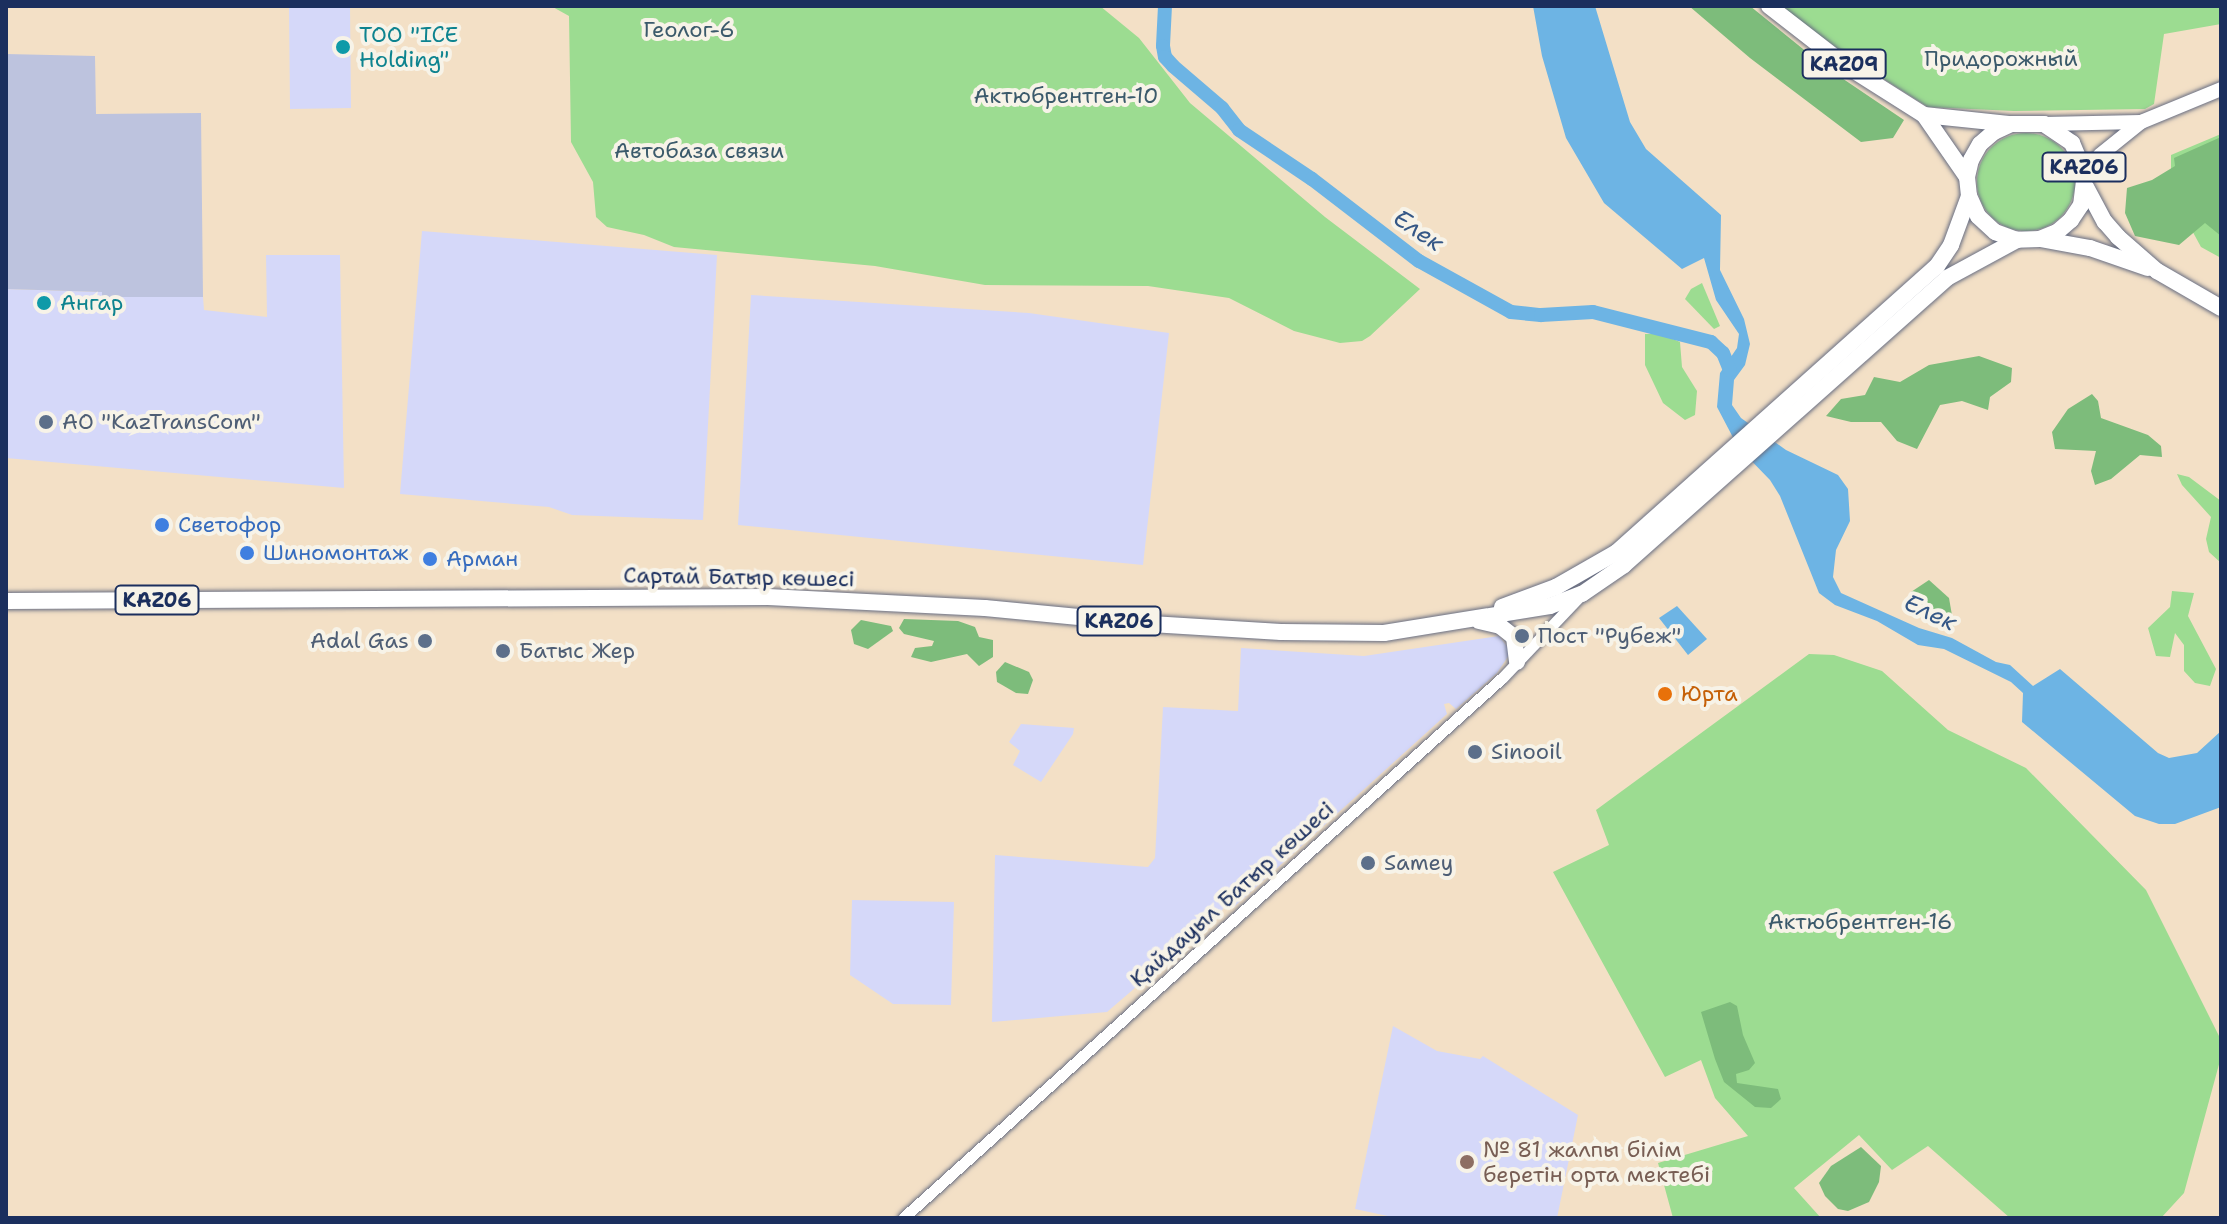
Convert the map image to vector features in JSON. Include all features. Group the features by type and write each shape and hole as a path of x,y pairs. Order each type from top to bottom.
{"highway":[{"name":"KAZ09","path":"1769,6 1845,65 1924,115 1967,177"},
{"name":"KAZ09","path":"1924,115 2011,124"},
{"name":"KАZ06","path":"2011,124 2044,124 2072,143 2105,222 2157,271"},
{"path":"1967,177 1980,144 1994,132 2011,124"},
{"name":"KАZ06","path":"1967,177 1969,196 1978,216 1995,232 2017,240 2040,239 2090,248 2157,271 2221,308"},
{"name":"KАZ06","path":"2040,239 2057,232 2071,220 2081,205 2086,180"},
{"name":"KАZ06","path":"1868,338 1937,266 1951,245 1969,196"},
{"name":"KАZ06","path":"1470,620 1550,606 1582,594 1624,565 1693,494 1868,338 1947,278 2017,240"},
{"name":"KАZ06","path":"1470,620 1556,587 1617,552 1693,494"},
{"name":"Сартай Батыр көшесі","path":"6,601 827,599 1296,633 1384,633 1470,620"},
{"path":"1470,620 1508,631 1518,645 1517,662"}],"main road":[{"path":"2086,180 2108,148 2141,122 2221,89"},
{"path":"2044,124 2141,122"}],"street":[{"name":"Қайдауыл Батыр көшесі","path":"903,1218 1517,662 1617,552"}],"shaded area":[{"name":"ТОО \"ICE Holding\"","path":"289,6 350,6 351,108 290,109"},
{"path":"6,54 95,56 96,114 201,113 203,297 102,297 102,292 6,289"},
{"path":"422,231 717,255 703,520 572,515 549,507 400,494"},
{"path":"266,255 340,255 344,488 6,458 6,289 102,292 103,297 203,297 204,310 267,317"},
{"path":"751,295 1029,313 1169,333 1143,565 738,525"},
{"path":"1499,636 1511,652 1497,673 1456,709 1449,703 1444,704 1447,714 1234,907 1224,907 1218,918 1208,915 1207,926 1107,1012 992,1022 995,855 1148,867 1155,858 1163,707 1238,711 1241,648 1364,656"},
{"path":"1021,724 1074,728 1041,782 1013,765 1020,751 1009,742"},
{"path":"852,900 954,902 951,1005 893,1004 850,975"},
{"name":"№ 81 жалпы білім беретін орта мектебі","path":"1393,1026 1437,1051 1480,1059 1483,1056 1578,1115 1557,1218 1397,1218 1355,1209"}],"green space":[{"path":"551,6 1100,6 1139,38 1190,103 1325,217 1420,289 1370,336 1362,341 1340,343 1294,331 1229,298 1148,286 985,285 875,266 674,247 644,235 607,227 596,217 593,182 571,142 569,16"},
{"path":"1689,6 1750,6 1824,66 1904,120 1893,138 1861,142 1750,58"},
{"name":"Придорожный","path":"1781,6 2221,6 2221,24 2164,34 2154,104 2145,109 2014,111 1928,107 1849,57"},
{"path":"2026,133 2045,137 2061,147 2071,163 2075,182 2071,201 2061,217 2045,227 2026,231 2007,227 1991,217 1981,201 1977,182 1981,163 1991,147 2007,137"},
{"path":"2221,134 2221,258 2201,247 2171,192 2171,155"},
{"path":"2221,137 2221,236 2205,223 2179,245 2135,236 2125,213 2127,188 2152,180 2175,166 2174,158"},
{"path":"1702,283 1720,326 1714,329 1685,299 1691,289"},
{"path":"1645,334 1661,334 1680,342 1682,367 1697,391 1695,415 1685,420 1663,403 1645,365"},
{"path":"1979,356 2012,368 2011,382 1990,397 1988,410 1962,401 1940,405 1917,449 1897,441 1881,422 1851,422 1826,416 1841,399 1865,395 1874,377 1900,382 1929,365"},
{"path":"2092,394 2098,401 2101,418 2148,435 2161,446 2162,457 2140,455 2111,479 2095,485 2091,471 2096,451 2055,449 2052,432 2068,409"},
{"path":"2177,474 2189,477 2221,501 2221,563 2209,552 2206,539 2211,517 2182,485"},
{"path":"1929,580 1949,598 1954,627 1910,609 1911,592"},
{"path":"2172,591 2194,593 2188,616 2216,669 2210,686 2195,683 2184,671 2184,645 2175,633 2170,657 2156,656 2148,628 2170,607"},
{"path":"904,619 958,621 975,627 979,637 993,640 993,657 979,666 967,654 931,662 911,657 915,648 932,646 934,641 904,634 899,628"},
{"path":"861,620 891,626 893,631 868,649 854,644 851,630"},
{"name":"Актюбрентген-16","path":"1809,654 1834,655 1882,671 1948,730 2026,768 2146,890 2221,1040 2221,1057 2184,1193 2161,1218 2010,1218 1928,1146 1892,1170 1859,1135 1794,1188 1821,1218 1673,1218 1658,1163 1748,1136 1715,1098 1701,1060 1665,1077 1553,872 1609,845 1596,810"},
{"path":"1005,662 1029,672 1033,680 1028,694 1016,693 997,682 996,672"},
{"path":"1730,1002 1737,1006 1743,1035 1755,1063 1749,1070 1736,1074 1737,1083 1778,1089 1781,1099 1771,1108 1755,1107 1724,1082 1715,1059 1701,1012"},
{"path":"1861,1147 1881,1166 1879,1182 1869,1202 1848,1211 1838,1209 1825,1196 1819,1183 1831,1166"}],"water":[{"path":"1533,6 1595,6 1630,122 1646,149 1721,215 1720,270 1744,319 1750,344 1745,365 1734,380 1732,405 1741,418 1786,450 1838,475 1848,489 1850,521 1836,550 1833,577 1841,593 1919,628 1952,638 1996,662 2010,665 2033,686 2060,669 2158,753 2169,758 2197,753 2221,731 2221,807 2175,824 2159,824 2135,816 2022,722 2023,693 2011,682 1944,649 1918,645 1877,621 1835,605 1819,593 1780,496 1770,480 1738,447 1717,407 1720,373 1737,348 1739,334 1716,300 1704,258 1682,269 1604,203 1566,138 1542,56"},
{"path":"1677,606 1707,639 1688,655 1659,618"}],"waterway":[{"name":"Елек","path":"1165,6 1163,46 1165,57 1173,66 1222,108 1239,130 1312,179 1419,261 1511,312 1541,315 1593,312 1711,342 1723,353 1730,370"}],"place":[{"name":"ТОО \"ICE Holding\"","path":"343,47"},
{"name":"Ангар","path":"44,303"},
{"name":"АО \"KazTransCom\"","path":"46,422"},
{"name":"Светофор","path":"162,525"},
{"name":"Шиномонтаж","path":"247,553"},
{"name":"Арман","path":"430,559"},
{"name":"Пост \"Рубеж\"","path":"1522,636"},
{"name":"Adal Gas","path":"425,641"},
{"name":"Батыс Жер","path":"503,651"},
{"name":"Юрта","path":"1665,694"},
{"name":"Sinooil","path":"1475,752"},
{"name":"Samey","path":"1368,863"},
{"name":"№ 81 жалпы білім беретін орта мектебі","path":"1467,1162"}],"park label":[{"name":"Геолог-6","path":"689,30"},
{"name":"Актюбрентген-10","path":"1066,96"},
{"name":"Автобаза связи","path":"699,151"}]}
